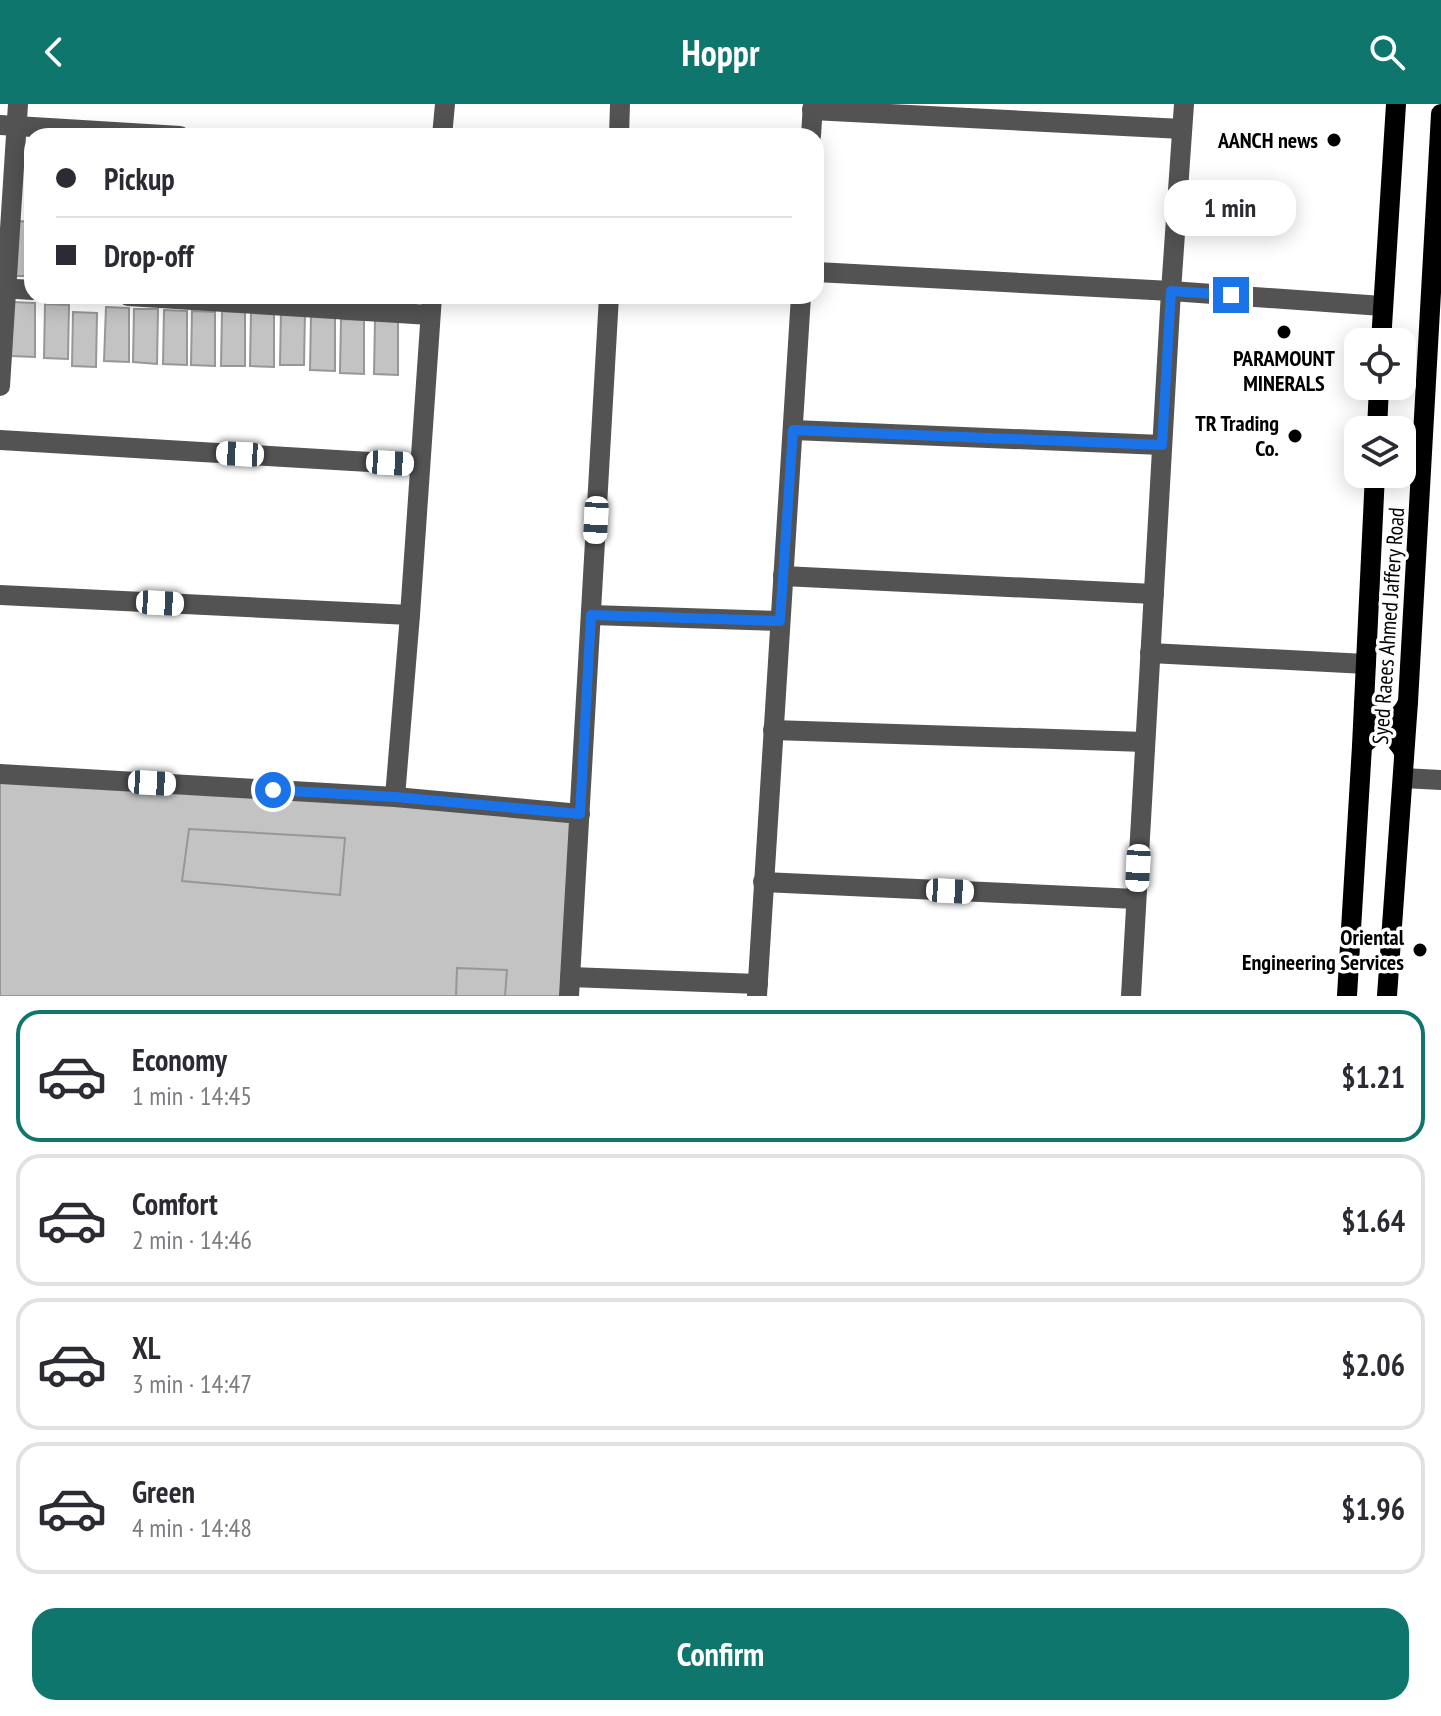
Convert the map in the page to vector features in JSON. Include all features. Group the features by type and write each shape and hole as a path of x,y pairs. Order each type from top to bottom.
{"main road":[{"path":"1381,328 1396,104"},
{"name":"Syed Raees Ahmed Jaffery Road","path":"1387,996 1408,702 1441,114"},
{"name":"Syed Raees Ahmed Jaffery Road","path":"1347,996 1374,488"},
{"path":"1364,704 1373,716 1387,720 1401,715 1408,702"},
{"path":"1362,746 1373,736 1385,734 1391,735 1404,752"}],"street":[{"path":"0,386 8,125 18,104"},
{"path":"443,128 445,104"},
{"path":"619,128 620,104"},
{"path":"1131,996 1184,104"},
{"path":"812,128 813,107 1182,129"},
{"path":"8,125 55,128"},
{"path":"824,272 1382,306"},
{"path":"3,288 24,289"},
{"path":"370,304 431,306 395,797"},
{"path":"609,304 570,986 757,990 801,304"},
{"path":"793,430 1162,445"},
{"path":"0,440 420,465"},
{"path":"783,576 1154,594"},
{"path":"0,595 410,615"},
{"path":"591,615 780,621"},
{"path":"1150,653 1366,664"},
{"path":"773,730 1145,742"},
{"path":"0,774 395,797 580,814"},
{"path":"1403,778 1441,780"},
{"path":"763,882 1136,899"}],"building":[{"path":"18,221 24,221 24,276 16,276"},
{"path":"12,302 35,304 35,357 11,356"},
{"path":"45,304 69,305 68,359 44,358"},
{"path":"106,307 129,308 129,362 104,361"},
{"path":"134,309 158,309 157,364 133,362"},
{"path":"164,310 187,311 187,365 163,364"},
{"path":"281,310 305,311 304,365 280,365"},
{"path":"192,311 215,312 215,366 191,365"},
{"path":"222,311 245,312 245,366 221,366"},
{"path":"73,312 97,313 96,367 72,366"},
{"path":"251,312 274,313 274,367 250,366"},
{"path":"311,316 335,317 335,371 310,370"},
{"path":"341,319 364,320 364,374 340,373"},
{"path":"375,320 398,320 398,375 374,374"},
{"path":"0,779 580,814 566,996 0,996"},
{"path":"189,829 345,838 340,895 182,881"},
{"path":"457,968 507,970 505,996 456,996"}],"place":[{"name":"AANCH news","path":"1334,140"},
{"name":"PARAMOUNT MINERALS","path":"1284,332"},
{"name":"TR Trading Co.","path":"1295,436"},
{"name":"Oriental Engineering Services","path":"1420,950"}],"route":[{"path":"273,790 395,797 580,814 591,615 780,621 793,430 1162,445 1171,291 1231,295"}]}
